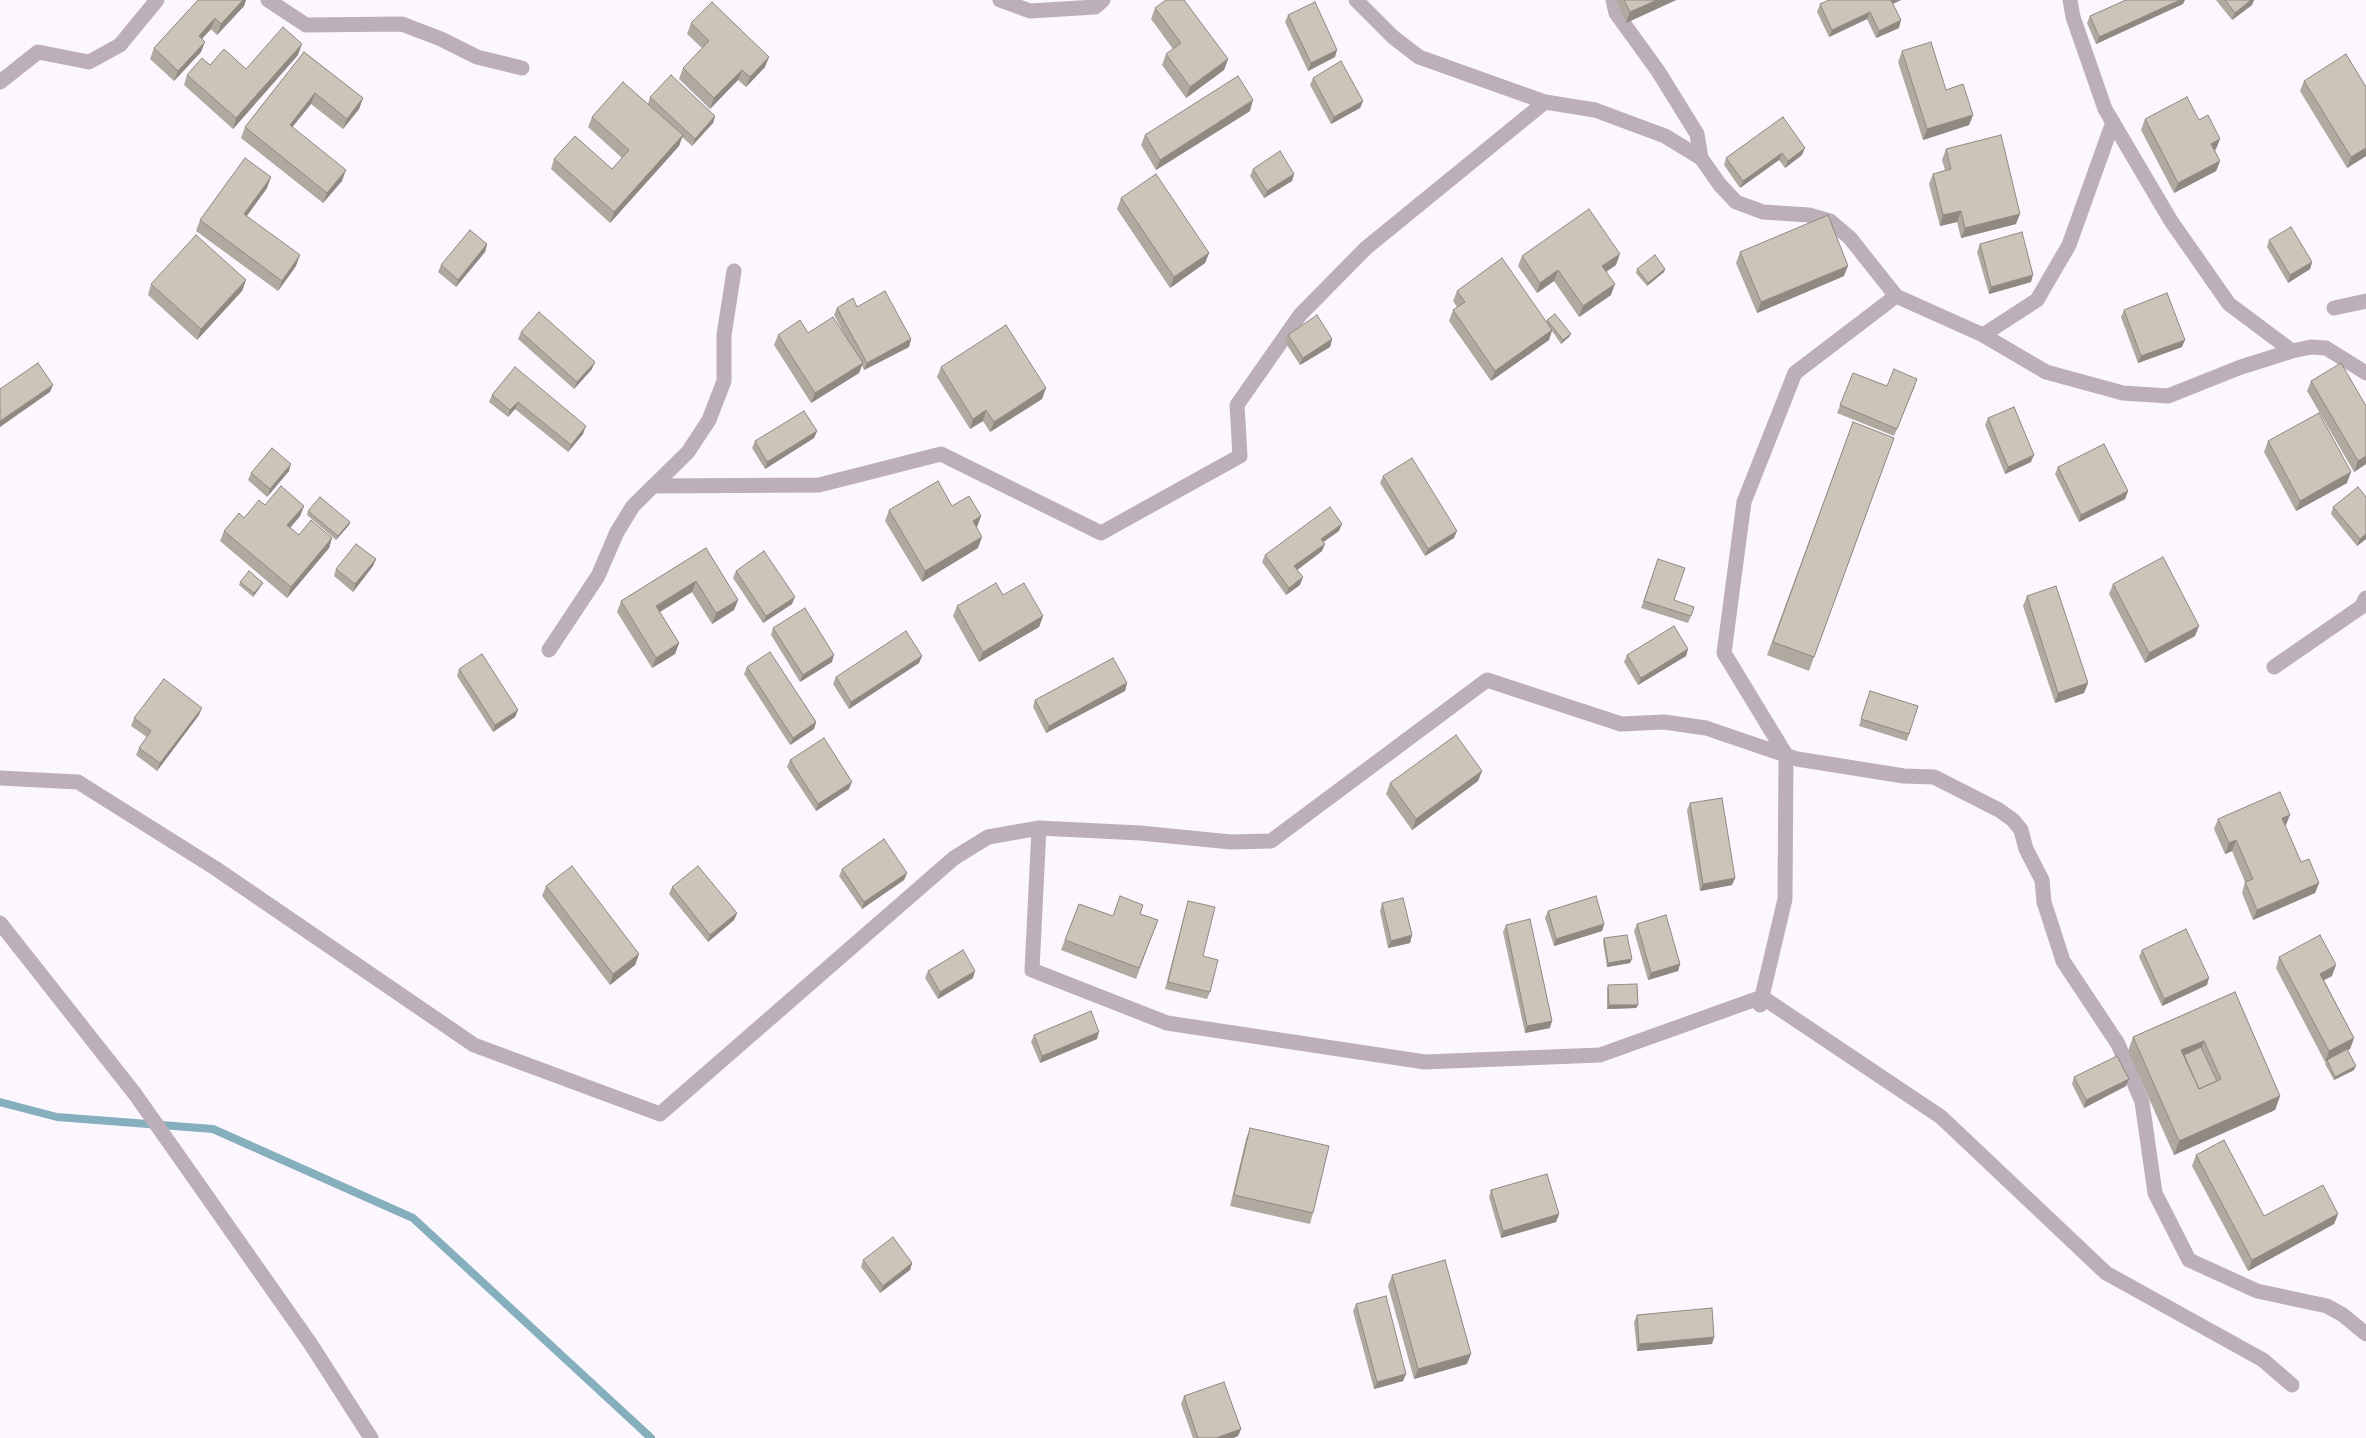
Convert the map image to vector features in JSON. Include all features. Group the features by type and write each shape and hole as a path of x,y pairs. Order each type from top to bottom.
{"street":[{"path":"0,82 38,52 89,62 120,45 157,0"},
{"path":"268,0 306,25 402,24 441,39 477,57 522,68"},
{"path":"1000,0 1030,11 1095,7 1103,0"},
{"path":"1356,0 1393,38 1419,57 1546,102 1595,110 1665,136 1701,158 1720,185 1736,202 1763,212 1809,215 1830,221 1850,238 1896,296 1983,335 2046,372 2124,392 2151,396 2168,396 2241,367 2311,347 2326,348 2366,373"},
{"path":"1613,0 1616,13 1658,71 1697,134 1701,158"},
{"path":"2070,0 2076,26 2105,109 2171,221 2229,304 2292,351"},
{"path":"655,486 819,485 941,454 1100,533 1240,456 1237,405 1300,315 1366,248 1546,102"},
{"path":"1983,335 2037,300 2069,245 2113,122"},
{"path":"549,650 598,576 617,532 633,506 688,452 709,420 724,381 724,335 734,272"},
{"path":"1761,1001 1785,898 1786,755 1724,653 1744,502 1795,373 1896,296"},
{"path":"2334,308 2366,301"},
{"path":"2274,667 2361,608 2366,598"},
{"path":"0,778 78,782 215,868 474,1045 660,1114 954,858 988,837 1040,828 1140,833 1231,842 1272,841 1487,680 1621,724 1664,722 1706,728 1797,759 1904,776 1934,777 1999,810 2014,820 2021,830 2026,849 2042,880 2044,902 2063,961 2118,1044 2142,1102 2154,1192 2188,1260 2256,1292 2327,1306 2343,1315 2366,1334"},
{"path":"1040,828 1032,970 1167,1024 1425,1062 1600,1055 1761,1001"},
{"path":"0,922 136,1094 310,1343 372,1438"},
{"path":"1761,1001 1942,1117 2106,1273 2263,1360 2292,1386"}],"building":[{"path":"198,0 243,0 221,24 215,18 199,36 205,42 178,71 154,48"},
{"path":"1166,0 1184,0 1228,59 1190,87 1166,54 1181,43 1155,8"},
{"path":"1624,0 1657,0 1630,12"},
{"path":"1829,0 1891,0 1901,20 1879,31 1870,12 1832,30 1820,4"},
{"path":"2126,0 2180,0 2099,37 2090,16"},
{"path":"2225,0 2251,0 2235,13"},
{"path":"712,2 769,57 750,77 742,70 714,98 683,68 709,41 691,23"},
{"path":"1315,2 1337,50 1311,63 1288,15"},
{"path":"283,27 302,44 236,118 187,75 202,58 210,65 224,49 246,69"},
{"path":"1931,42 1946,90 1963,84 1973,115 1927,129 1902,51"},
{"path":"304,52 363,98 347,119 315,93 290,125 346,170 327,193 245,127"},
{"path":"2346,54 2366,87 2366,148 2351,157 2304,81"},
{"path":"1341,61 1363,101 1334,117 1313,78"},
{"path":"671,75 715,116 695,139 650,97"},
{"path":"1238,76 1253,100 1160,160 1145,135"},
{"path":"623,82 683,135 614,212 554,159 575,136 612,169 629,150 592,117"},
{"path":"2187,97 2199,120 2208,115 2220,139 2211,144 2220,161 2178,183 2145,119"},
{"path":"1783,117 1805,148 1788,161 1782,153 1743,181 1726,158"},
{"path":"2001,135 2020,214 1965,228 1961,211 1943,215 1933,174 1951,169 1946,149"},
{"path":"1280,151 1294,174 1267,191 1253,169"},
{"path":"245,158 271,177 244,214 300,255 282,281 200,220"},
{"path":"1156,174 1209,253 1174,277 1121,198"},
{"path":"1589,209 1620,254 1602,266 1615,284 1583,306 1558,270 1540,283 1522,256"},
{"path":"1828,215 1848,266 1761,302 1740,252"},
{"path":"2291,227 2312,262 2290,275 2269,240"},
{"path":"470,230 487,244 458,280 441,265"},
{"path":"2022,232 2033,275 1991,287 1980,244"},
{"path":"196,235 246,280 201,329 151,284"},
{"path":"1655,255 1665,269 1648,283 1637,269"},
{"path":"1502,258 1552,330 1495,371 1453,310 1465,302 1457,291"},
{"path":"885,291 911,339 867,363 837,308 853,298 857,307"},
{"path":"2167,293 2185,340 2141,356 2124,310"},
{"path":"539,312 595,362 577,382 521,332"},
{"path":"1555,314 1571,334 1563,340 1547,320"},
{"path":"1317,315 1332,339 1303,358 1288,335"},
{"path":"833,317 863,363 815,393 778,335 800,320 808,333"},
{"path":"1006,325 1046,388 994,422 986,410 973,419 941,367"},
{"path":"38,363 53,385 0,421 0,389"},
{"path":"2341,363 2366,406 2366,456 2358,461 2311,381"},
{"path":"515,367 586,426 571,445 518,402 510,410 492,395"},
{"path":"1894,369 1917,379 1897,429 1840,405 1853,373 1887,386"},
{"path":"2014,407 2034,455 2008,467 1988,418"},
{"path":"804,411 817,431 767,462 755,441"},
{"path":"2319,413 2351,472 2300,501 2268,441"},
{"path":"1853,422 1894,438 1814,657 1773,642"},
{"path":"2104,444 2128,491 2081,515 2058,467"},
{"path":"272,448 291,464 270,489 251,473"},
{"path":"1412,458 1457,531 1428,549 1383,476"},
{"path":"938,481 952,506 969,496 981,516 973,521 982,537 925,571 889,510"},
{"path":"281,486 304,506 287,525 299,535 311,520 332,538 291,587 224,531 239,513 244,518 259,500 265,505"},
{"path":"2358,487 2366,497 2366,534 2360,539 2333,507"},
{"path":"320,497 350,522 338,536 308,511"},
{"path":"1330,507 1342,524 1321,539 1325,544 1294,566 1303,577 1289,588 1265,555"},
{"path":"356,544 376,559 355,584 336,569"},
{"path":"706,548 738,600 716,613 696,581 656,606 679,643 656,658 621,601"},
{"path":"764,551 795,597 766,616 736,571"},
{"path":"2163,557 2199,626 2149,653 2113,584"},
{"path":"1658,559 1685,568 1674,600 1694,607 1691,616 1644,601"},
{"path":"249,571 263,583 254,593 240,582"},
{"path":"996,583 1003,595 1024,583 1043,616 983,652 957,606"},
{"path":"2056,586 2088,683 2058,693 2027,596"},
{"path":"805,608 834,655 803,675 773,628"},
{"path":"1674,626 1688,649 1641,678 1627,655"},
{"path":"906,631 922,656 851,702 836,677"},
{"path":"770,652 816,722 793,738 747,667"},
{"path":"482,654 518,710 495,725 459,669"},
{"path":"1113,658 1127,683 1049,726 1035,700"},
{"path":"164,679 202,708 160,763 139,748 151,731 134,718"},
{"path":"1870,691 1918,706 1909,734 1861,719"},
{"path":"1456,735 1482,771 1416,819 1390,783"},
{"path":"824,738 852,782 818,804 790,760"},
{"path":"2280,792 2290,815 2282,818 2301,862 2309,859 2319,883 2257,910 2245,882 2253,879 2236,840 2229,843 2218,819"},
{"path":"1722,798 1735,878 1703,884 1690,803"},
{"path":"884,839 907,873 864,902 842,869"},
{"path":"572,866 639,954 613,974 546,886"},
{"path":"698,866 737,913 710,935 672,887"},
{"path":"1120,896 1143,905 1140,914 1158,920 1139,968 1065,940 1079,904 1113,916"},
{"path":"1596,896 1604,924 1556,939 1548,911"},
{"path":"1403,898 1412,935 1391,941 1382,903"},
{"path":"1188,901 1215,907 1203,956 1218,960 1210,992 1168,982"},
{"path":"1666,915 1680,964 1651,973 1637,924"},
{"path":"1530,919 1552,1021 1527,1026 1506,925"},
{"path":"2186,929 2209,978 2164,999 2142,950"},
{"path":"1627,935 1632,959 1608,963 1604,938"},
{"path":"2320,935 2336,965 2320,974 2354,1038 2329,1051 2279,957"},
{"path":"963,950 975,971 940,992 928,971"},
{"path":"1637,984 1638,1005 1609,1005 1608,985"},
{"path":"2235,992 2280,1096 2179,1141 2133,1037","holes":["2204,1041 2221,1079 2199,1089 2181,1050"]},
{"path":"1091,1011 1099,1032 1042,1056 1034,1035"},
{"path":"2201,1047 2217,1081 2199,1089 2184,1055"},
{"path":"2347,1049 2356,1066 2335,1077 2327,1060"},
{"path":"2117,1056 2129,1079 2086,1100 2074,1077"},
{"path":"1250,1128 1329,1146 1313,1213 1234,1195"},
{"path":"2224,1140 2264,1216 2323,1185 2338,1214 2252,1260 2196,1155"},
{"path":"1547,1174 1559,1214 1503,1231 1491,1190"},
{"path":"893,1237 912,1263 883,1286 863,1260"},
{"path":"1445,1260 1471,1354 1418,1369 1392,1275"},
{"path":"1386,1296 1406,1374 1377,1382 1356,1304"},
{"path":"1712,1308 1714,1337 1639,1344 1637,1315"},
{"path":"1224,1382 1241,1429 1216,1438 1198,1438 1184,1396"}],"waterway":[{"path":"0,1102 57,1117 213,1129 413,1218 651,1438"}]}
